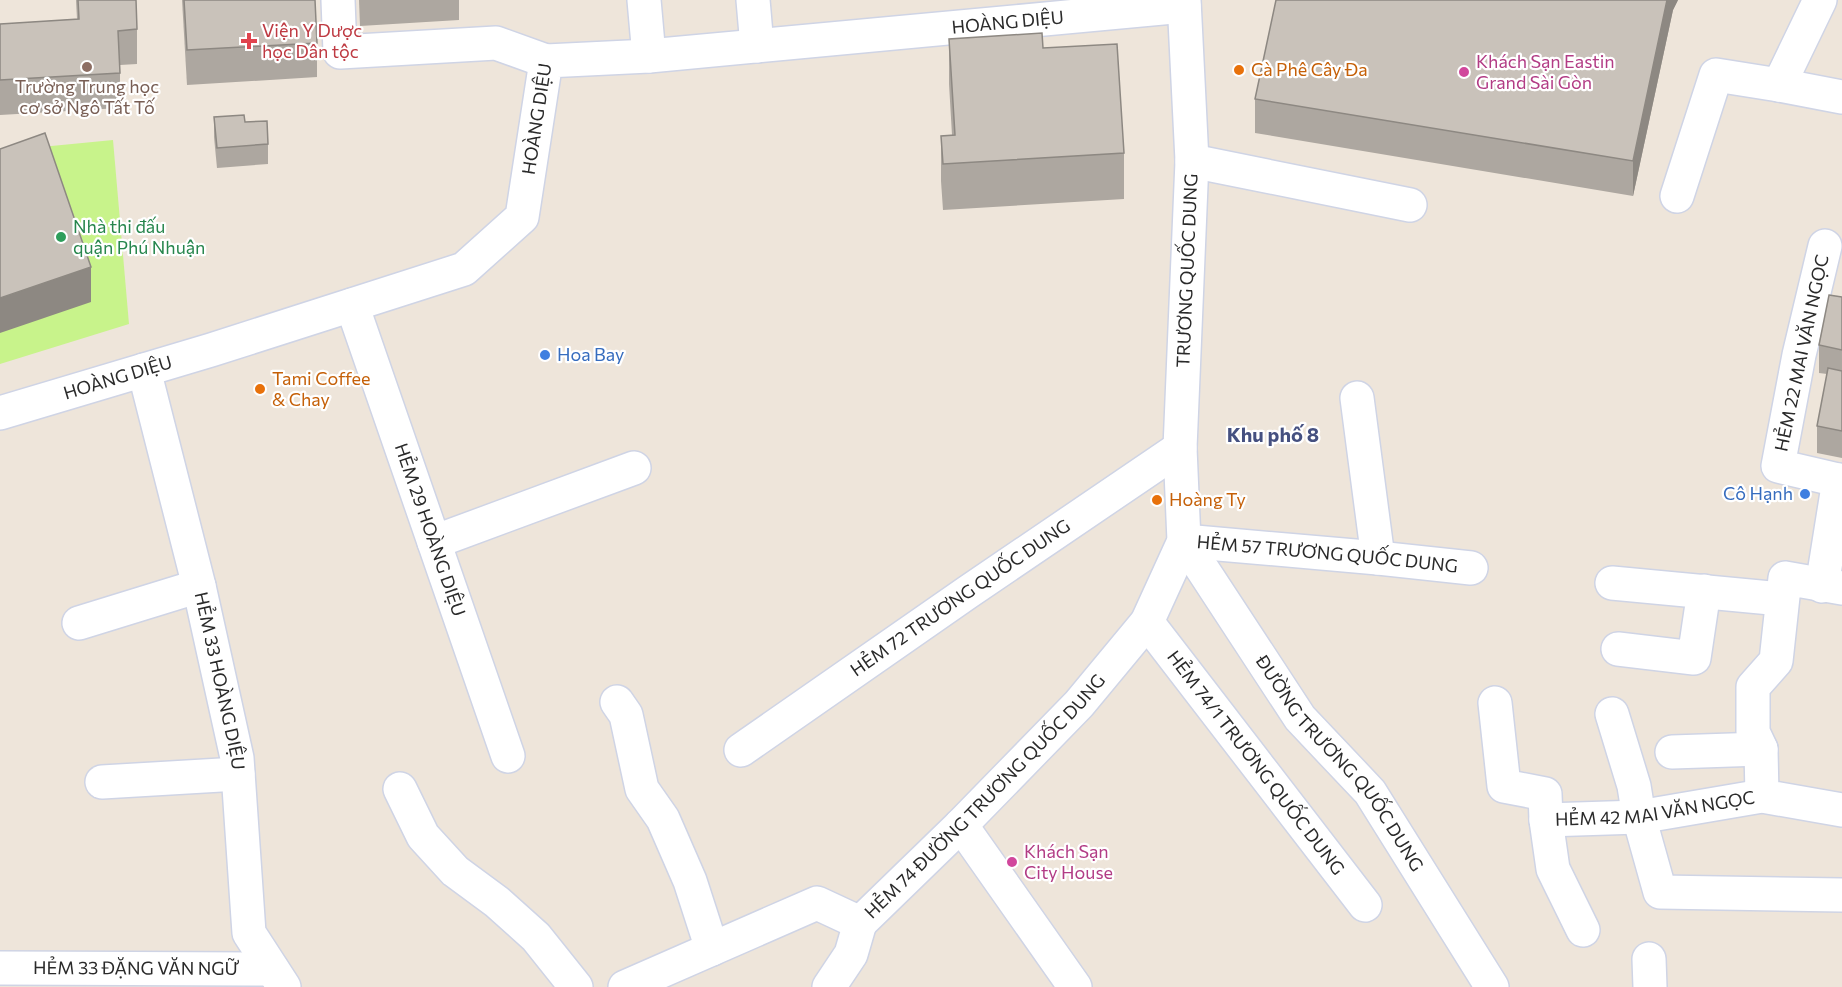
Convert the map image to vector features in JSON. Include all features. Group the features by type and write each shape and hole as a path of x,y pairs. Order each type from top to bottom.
{"street":[{"path":"338,0 340,52 496,44 546,61"},
{"path":"644,0 649,56"},
{"path":"753,0 757,46"},
{"path":"1779,85 1820,0"},
{"name":"HOÀNG DIỆU","path":"0,413 464,269 522,217 546,61 649,56 1184,3"},
{"name":"TRƯƠNG QUỐC DUNG","path":"1184,3 1192,161 1180,448 1184,541"},
{"path":"1677,196 1716,75 1842,97"},
{"path":"1192,161 1410,205"},
{"name":"HẺM 22 MAI VĂN NGỌC","path":"1825,246 1799,355 1778,466 1840,481"},
{"name":"HẺM 29 HOÀNG DIỆU","path":"352,305 508,756"},
{"name":"HẺM 33 HOÀNG DIỆU","path":"144,370 199,586 237,758 249,933 278,978"},
{"path":"1357,398 1378,558"},
{"name":"HẺM 72 TRƯƠNG QUỐC DUNG","path":"741,750 1180,448"},
{"path":"434,542 634,468"},
{"path":"1762,796 1761,749 1753,732 1753,687 1776,661 1785,578 1832,587 1840,481"},
{"name":"HẺM 57 TRƯƠNG QUỐC DUNG","path":"1184,541 1471,568"},
{"name":"HẺM 74 ĐƯỜNG TRƯƠNG QUỐC DUNG","path":"625,987 817,903 860,923 961,825 1079,704 1147,622 1184,541"},
{"name":"ĐƯỜNG TRƯƠNG QUỐC DUNG","path":"1184,541 1300,718 1370,792 1492,987"},
{"path":"1612,583 1782,599"},
{"path":"80,623 199,586"},
{"path":"1618,649 1694,658 1704,591"},
{"name":"HẺM 74/1 TRƯƠNG QUỐC DUNG","path":"1147,622 1365,905"},
{"path":"617,702 626,715 642,789 663,819 681,860 712,949"},
{"name":"HẺM 42 MAI VĂN NGỌC","path":"1495,703 1504,786 1545,794 1546,820 1640,817 1762,796 1842,810"},
{"path":"1612,714 1634,786 1660,892 1842,895"},
{"path":"1672,752 1761,749"},
{"path":"102,782 238,774"},
{"path":"400,789 423,836 454,871 497,902 536,937 576,987"},
{"path":"1546,820 1553,869 1583,930"},
{"path":"961,825 1075,987"},
{"path":"829,987 851,954 860,923"},
{"name":"HẺM 33 ĐẶNG VĂN NGỮ","path":"0,968 278,978"}],"green space":[{"name":"Nhà thi đấu quận Phú Nhuận","path":"113,140 129,324 0,364 0,151"}],"building":[{"path":"78,0 136,0 137,29 118,31 120,73 0,80 0,24 79,19"},
{"path":"184,0 315,0 317,43 187,50"},
{"name":"Khách Sạn Eastin Grand Sài Gòn","path":"1276,0 1667,0 1633,161 1255,99"},
{"path":"1042,33 1043,48 1117,44 1124,153 943,164 941,136 955,135 949,39"},
{"path":"244,115 245,122 267,121 268,144 217,148 214,117"},
{"path":"45,133 91,267 0,298 0,149"},
{"path":"1829,295 1842,297 1842,350 1819,345"},
{"path":"1828,368 1842,371 1842,431 1817,426"}],"place":[{"name":"Viện Y Dược học Dân tộc","path":"249,41"},
{"name":"Trường Trung học cơ sở Ngô Tất Tố","path":"87,67"},
{"name":"Cà Phê Cây Đa","path":"1239,70"},
{"name":"Khách Sạn Eastin Grand Sài Gòn","path":"1464,72"},
{"name":"Nhà thi đấu quận Phú Nhuận","path":"61,237"},
{"name":"Hoa Bay","path":"545,355"},
{"name":"Tami Coffee & Chay","path":"260,389"},
{"name":"Cô Hạnh","path":"1805,494"},
{"name":"Hoàng Ty","path":"1157,500"},
{"name":"Khách Sạn City House","path":"1012,862"}],"district":[{"name":"Khu phố 8","path":"1273,435"}]}
